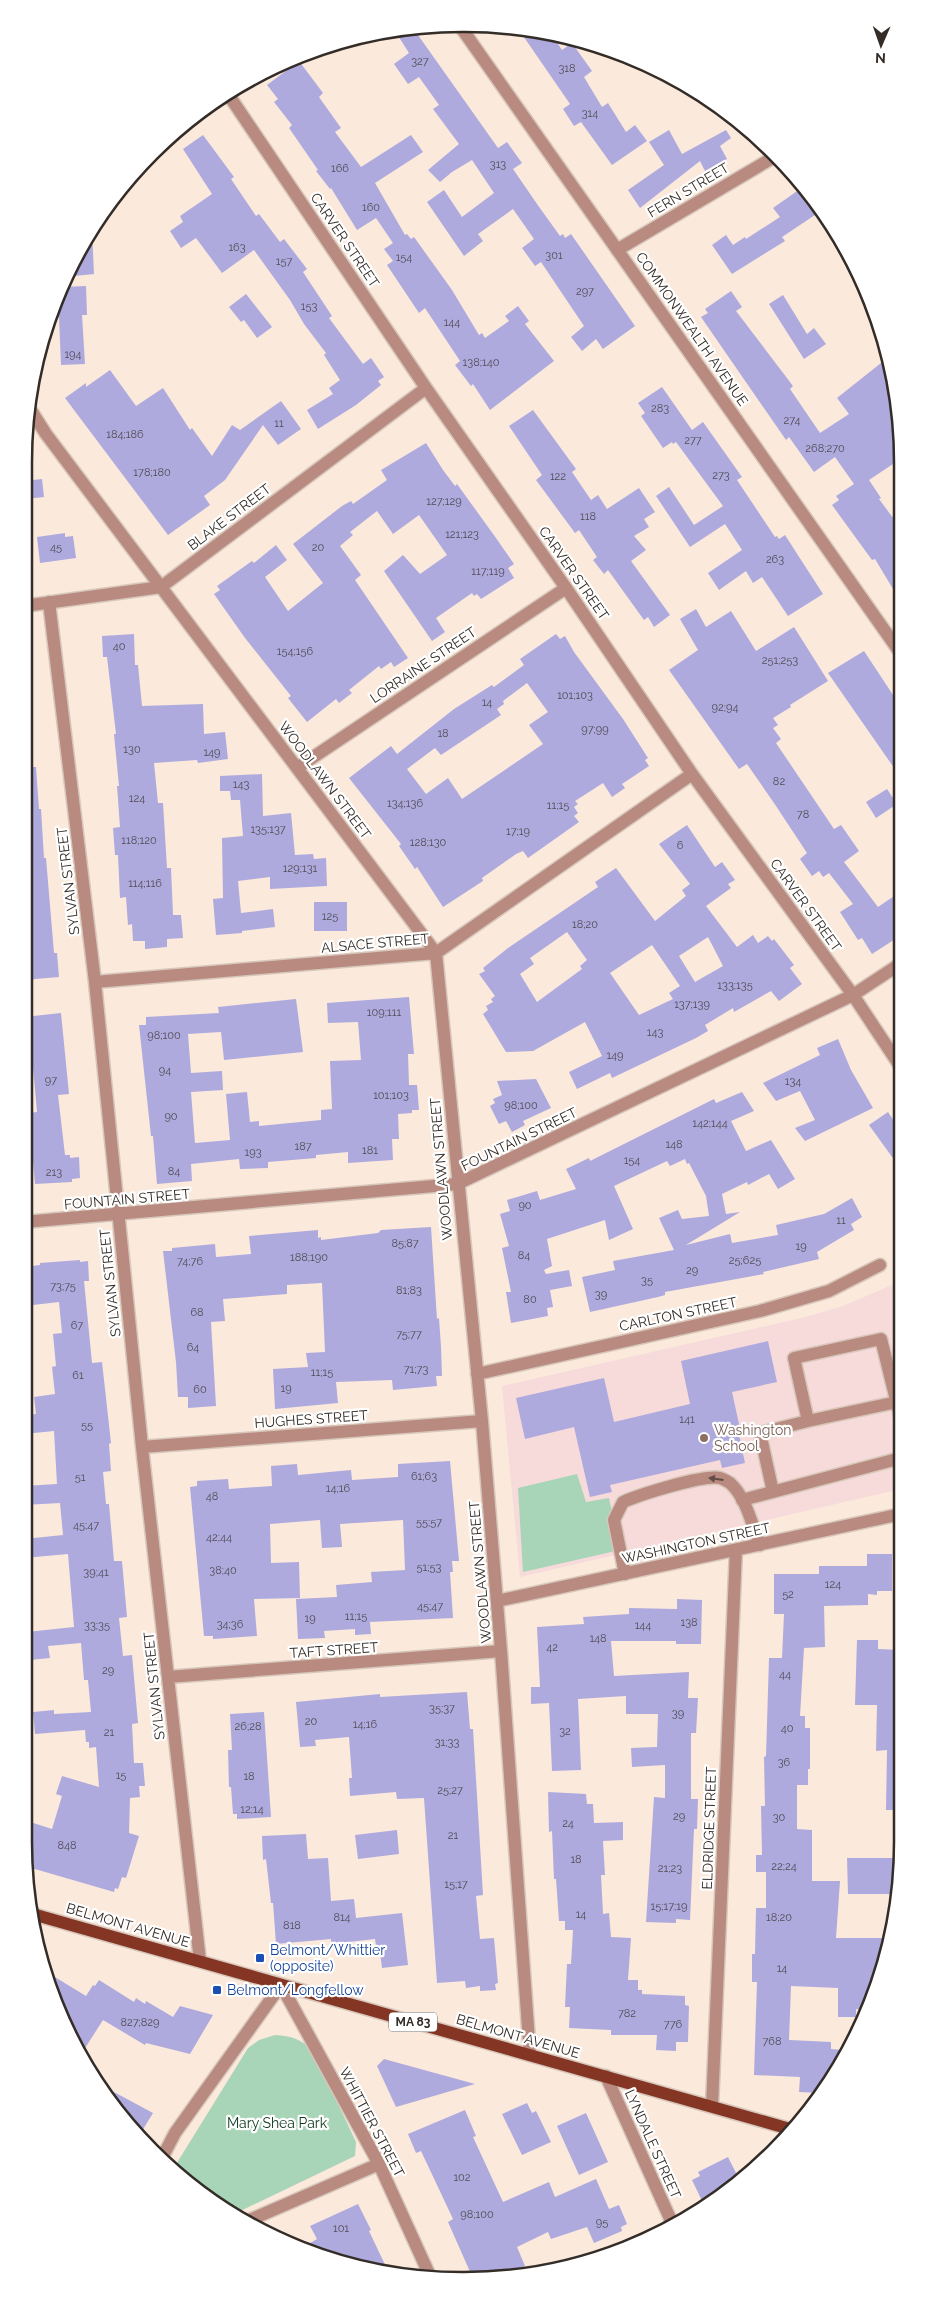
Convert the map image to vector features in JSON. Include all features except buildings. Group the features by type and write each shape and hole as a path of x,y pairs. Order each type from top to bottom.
{"main road":[{"name":"BELMONT AVENUE","path":"40,1917 785,2127"}],"street":[{"name":"COMMONWEALTH AVENUE","path":"464,32 894,643"},
{"name":"CARVER STREET","path":"232,100 426,388 566,588 692,774 853,995 894,1057"},
{"name":"FERN STREET","path":"617,250 768,160"},
{"name":"BLAKE STREET","path":"32,605 161,587 426,388"},
{"name":"WOODLAWN STREET","path":"35,417 46,434 436,953 457,1184 482,1421 501,1652 530,2055"},
{"name":"LORRAINE STREET","path":"297,768 566,588"},
{"name":"SYLVAN STREET","path":"49,602 95,982 142,1447 200,1961"},
{"name":"ALSACE STREET","path":"95,982 436,953 692,774"},
{"name":"FOUNTAIN STREET","path":"32,1221 457,1184 853,995 894,968"},
{"name":"CARLTON STREET","path":"476,1374 760,1311 829,1291 880,1265"},
{"path":"808,1422 794,1358 881,1339 894,1390"},
{"path":"773,1492 760,1433 894,1403"},
{"name":"HUGHES STREET","path":"142,1447 482,1421"},
{"path":"742,1500 894,1460"},
{"path":"625,1574 614,1520 623,1502 709,1478 719,1478 728,1482 742,1500 760,1545"},
{"name":"WASHINGTON STREET","path":"497,1601 894,1516"},
{"name":"ELDRIDGE STREET","path":"712,2106 736,1550"},
{"name":"TAFT STREET","path":"168,1678 501,1652"},
{"path":"165,2151 175,2133 281,1985"},
{"name":"WHITTIER STREET","path":"281,1985 379,2164 427,2270"},
{"name":"LYNDALE STREET","path":"606,2076 670,2218"},
{"path":"255,2218 379,2164"}],"shaded area":[{"name":"Washington School","path":"894,1284 894,1491 520,1577 502,1386 806,1317 843,1306"}],"green space":[{"path":"577,1474 586,1502 609,1498 620,1550 523,1572 518,1488"},
{"name":"Mary Shea Park","path":"275,2035 286,2036 296,2039 313,2051 356,2142 355,2156 242,2210 201,2183 177,2163 248,2048 259,2040"}],"place":[{"name":"Washington School","path":"704,1438"},
{"name":"Belmont/Whittier (opposite)","path":"260,1958"},
{"name":"Belmont/Longfellow","path":"217,1990"}]}
